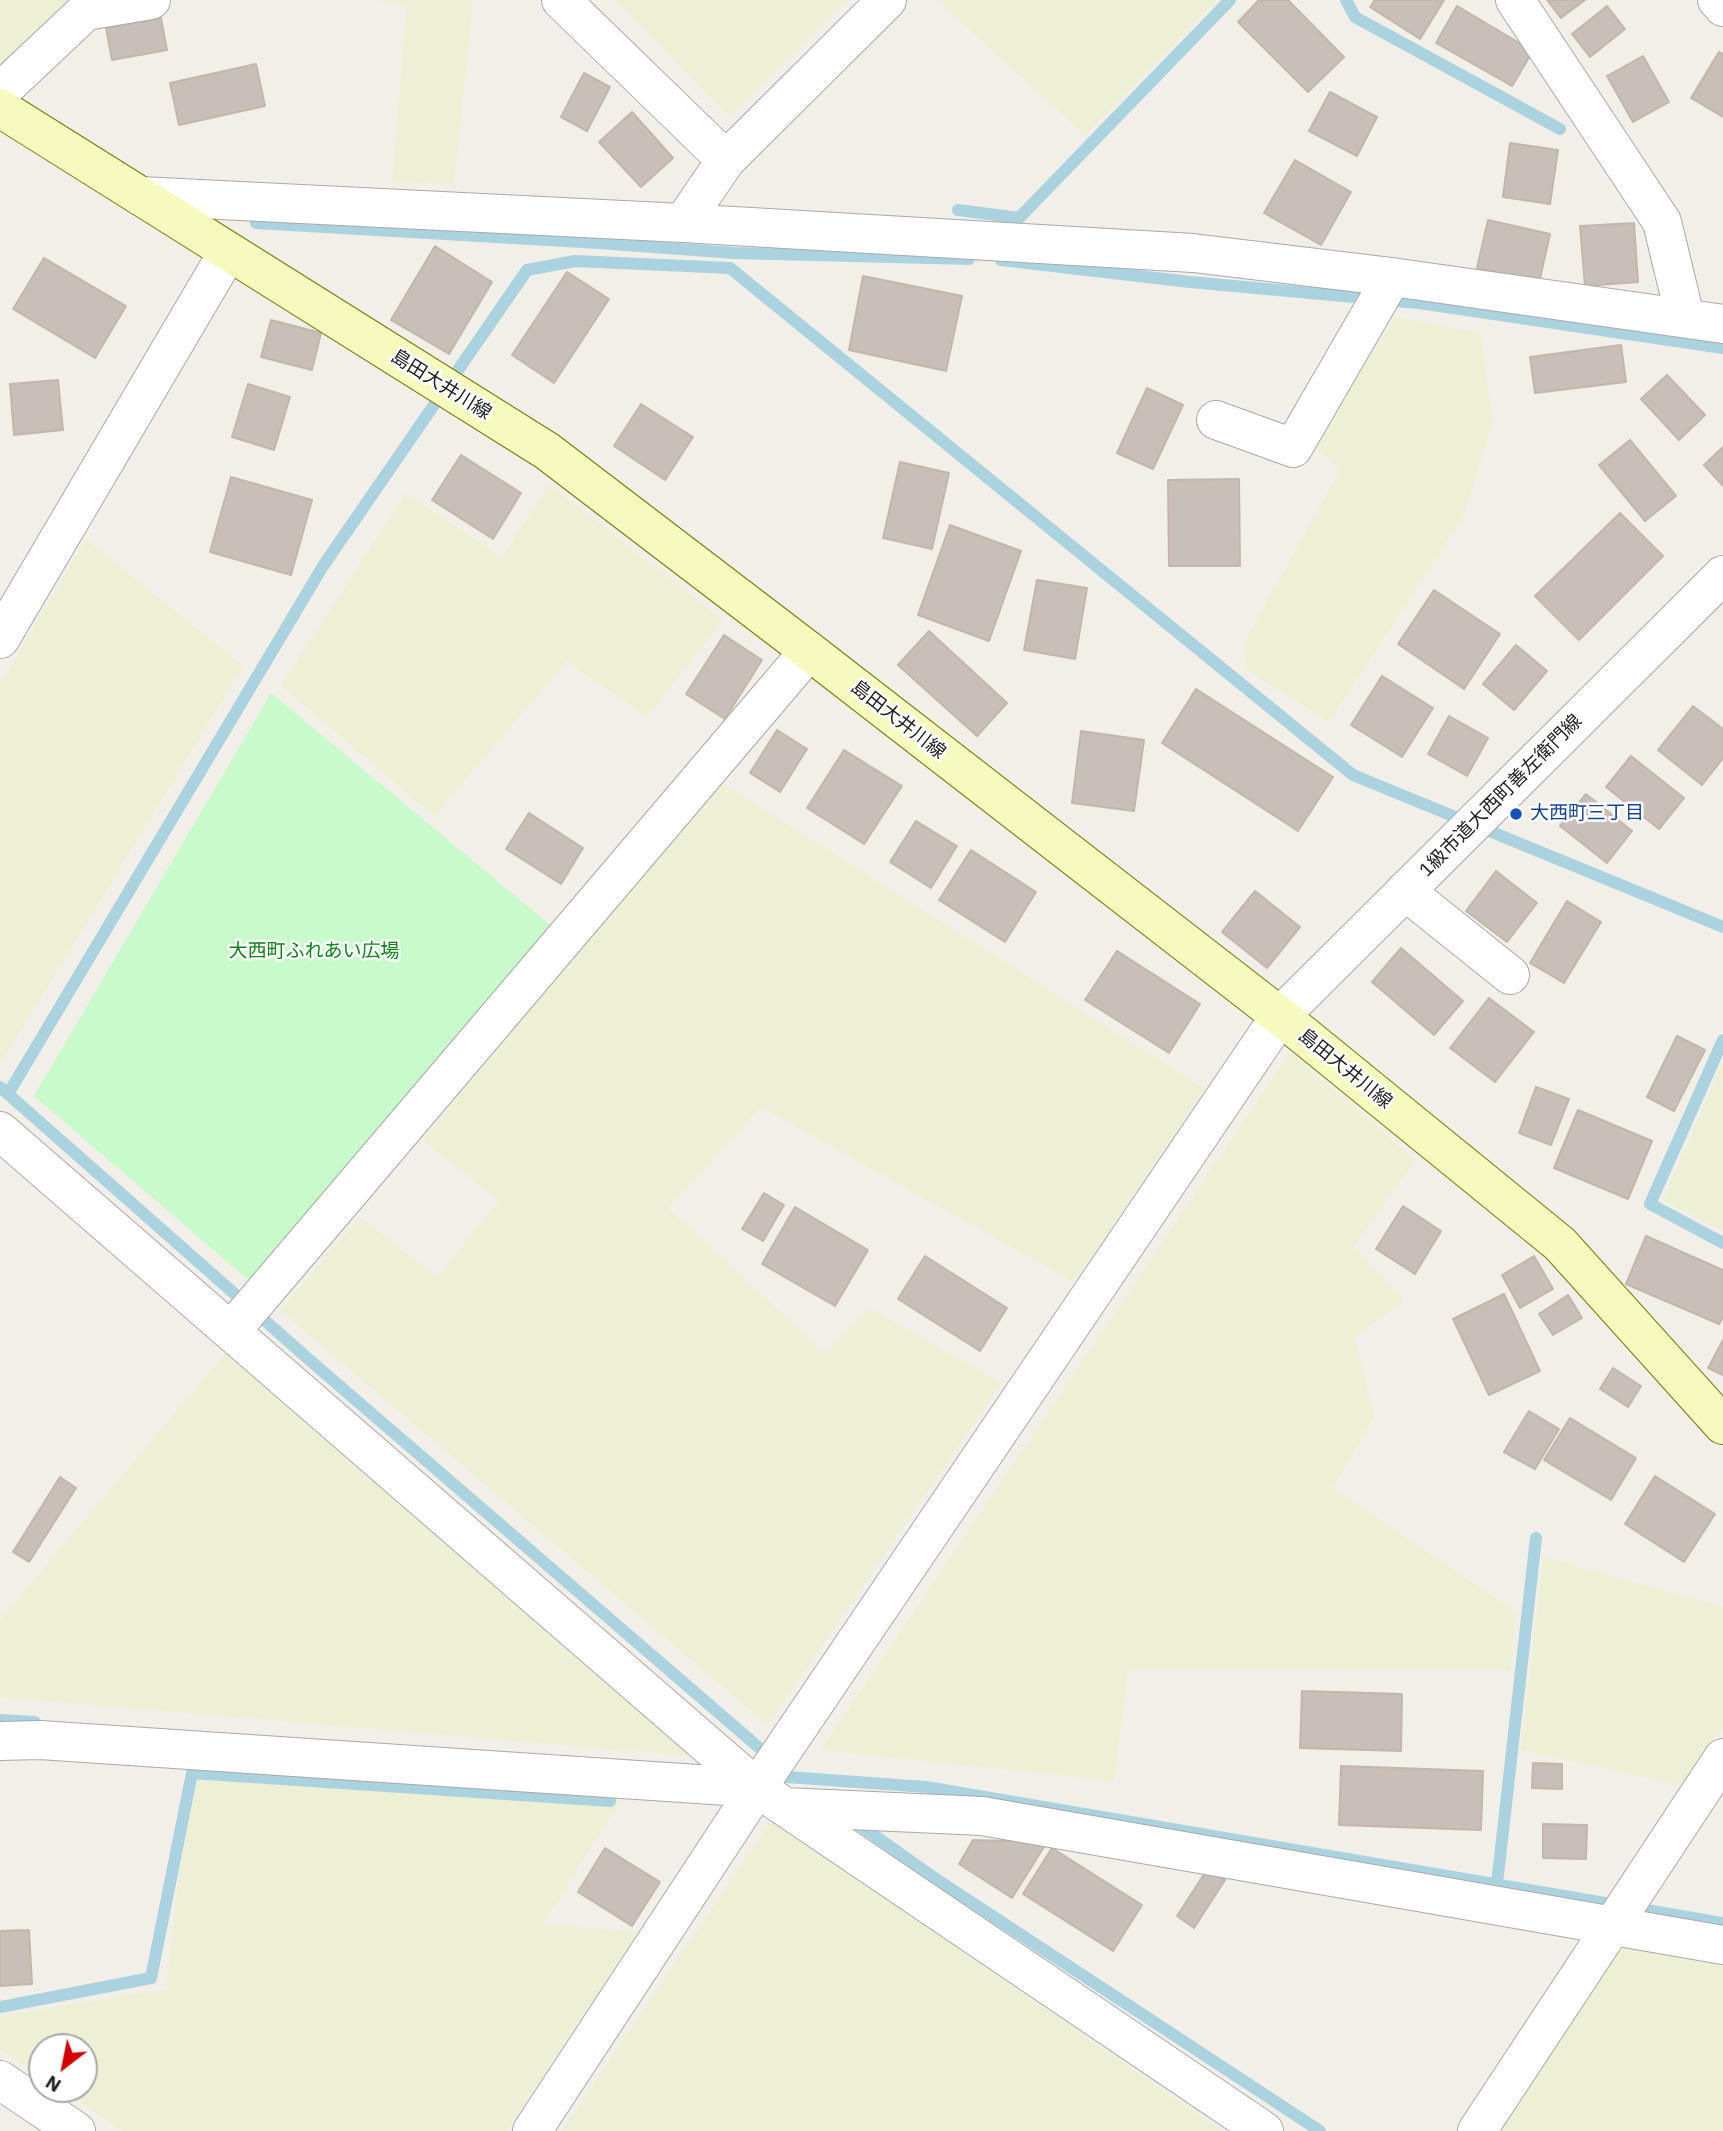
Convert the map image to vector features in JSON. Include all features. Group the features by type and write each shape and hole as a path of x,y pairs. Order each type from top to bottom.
{"main road":[{"name":"島田大井川線","path":"0,108 547,451 809,651 1280,1016 1560,1244 1723,1426"}],"street":[{"path":"0,93 86,11 151,0"},
{"path":"561,0 726,160"},
{"path":"683,223 726,160 887,0"},
{"path":"1515,0 1662,222 1685,317"},
{"path":"1717,0 1723,7"},
{"path":"140,196 683,223 1193,253 1392,277 1723,324"},
{"path":"0,639 228,251"},
{"path":"1216,419 1293,449 1392,277"},
{"name":"1級市道大西町善左衛門線","path":"532,2131 771,1798 1280,1016 1723,575"},
{"path":"231,1331 809,651"},
{"path":"1405,891 1510,975"},
{"path":"0,1131 771,1798 1264,2131"},
{"path":"0,1741 40,1740 982,1816 1723,1945"},
{"path":"1478,2131 1723,1758"},
{"path":"0,2080 76,2131"}],"green space":[{"path":"0,0 80,0 0,69"},
{"path":"375,0 473,0 454,185 392,181 407,5"},
{"path":"616,0 848,0 730,117"},
{"path":"937,0 1218,0 1085,135"},
{"path":"1395,317 1480,333 1493,422 1463,517 1329,722 1247,670 1244,643 1341,468 1312,447"},
{"path":"549,484 723,620 647,717 567,661 434,816 281,685 406,493 502,558"},
{"path":"86,539 243,666 0,1065 0,684"},
{"name":"大西町ふれあい広場","path":"271,693 555,929 253,1284 34,1096"},
{"path":"716,779 1205,1089 1074,1282 761,1107 668,1208 825,1353 870,1308 1001,1383 768,1725 280,1310 360,1217 437,1277 499,1201 423,1140"},
{"path":"1290,1052 1415,1160 1354,1247 1404,1301 1355,1337 1374,1416 1333,1488 1516,1612 1511,1670 1128,1670 1114,1781 821,1750"},
{"path":"1723,1061 1723,1231 1663,1200"},
{"path":"229,1349 691,1756 0,1697 0,1620"},
{"path":"1543,1557 1723,1607 1723,1728 1684,1786 1521,1750"},
{"path":"191,1767 622,1798 543,1924 638,1932 506,2131 123,2131 81,2103 98,2103 98,2033 28,2033 28,2068 0,2049 0,2016 166,1989"},
{"path":"772,1819 1222,2131 562,2131"},
{"path":"1620,1947 1723,1966 1723,2131 1498,2131"}],"building":[{"path":"1259,0 1288,0 1344,57 1308,92 1238,22"},
{"path":"1375,0 1444,0 1420,39 1370,7"},
{"path":"1547,0 1585,0 1561,18"},
{"path":"1457,6 1533,51 1512,86 1436,43"},
{"path":"1607,6 1625,29 1590,57 1572,34"},
{"path":"161,18 167,50 112,60 106,28"},
{"path":"1719,52 1723,54 1723,117 1691,98"},
{"path":"1643,56 1669,102 1633,122 1607,76"},
{"path":"256,64 265,106 179,125 170,83"},
{"path":"584,73 610,87 587,131 561,117"},
{"path":"1330,92 1377,117 1357,156 1309,131"},
{"path":"632,112 673,158 641,187 599,142"},
{"path":"1510,143 1558,150 1550,204 1503,197"},
{"path":"1295,160 1351,192 1321,245 1264,213"},
{"path":"1488,220 1550,234 1539,283 1477,268"},
{"path":"1634,223 1638,282 1585,286 1580,226"},
{"path":"435,246 492,282 449,354 391,320"},
{"path":"44,258 126,306 95,358 13,309"},
{"path":"567,272 609,299 554,383 512,355"},
{"path":"863,276 962,296 946,371 849,350"},
{"path":"271,320 321,333 312,370 261,357"},
{"path":"1621,345 1626,382 1535,393 1530,357"},
{"path":"1667,375 1705,415 1679,440 1641,399"},
{"path":"58,380 63,430 14,435 10,384"},
{"path":"248,384 290,397 274,450 232,437"},
{"path":"1147,388 1183,405 1153,469 1117,453"},
{"path":"641,404 693,437 665,480 614,446"},
{"path":"1630,440 1676,496 1645,521 1599,465"},
{"path":"1723,447 1723,486 1704,465"},
{"path":"461,455 521,493 493,539 432,500"},
{"path":"900,462 949,473 932,549 883,538"},
{"path":"231,477 312,500 291,575 210,552"},
{"path":"1239,479 1240,566 1169,566 1168,480"},
{"path":"1620,513 1663,556 1579,640 1535,596"},
{"path":"950,525 1021,551 989,641 918,615"},
{"path":"1037,580 1087,588 1075,659 1024,650"},
{"path":"1434,590 1500,634 1464,689 1398,644"},
{"path":"929,631 1007,703 977,736 898,665"},
{"path":"724,635 762,660 725,719 686,694"},
{"path":"1516,645 1547,671 1514,710 1483,684"},
{"path":"1382,676 1433,708 1402,757 1351,725"},
{"path":"1196,689 1333,777 1298,831 1162,743"},
{"path":"1693,706 1723,729 1723,758 1702,785 1658,750"},
{"path":"1449,716 1488,738 1467,776 1428,754"},
{"path":"777,730 807,749 780,792 750,773"},
{"path":"1081,731 1144,740 1134,811 1072,803"},
{"path":"844,750 902,786 864,844 807,808"},
{"path":"1631,756 1684,798 1659,829 1606,787"},
{"path":"1586,794 1632,831 1607,863 1560,826"},
{"path":"529,813 583,848 561,884 506,849"},
{"path":"916,821 957,846 931,888 890,862"},
{"path":"971,850 1036,892 1005,942 939,900"},
{"path":"1496,871 1537,903 1507,942 1466,911"},
{"path":"1255,891 1300,927 1267,968 1222,932"},
{"path":"1567,901 1601,922 1564,983 1530,963"},
{"path":"1401,948 1463,1001 1434,1035 1372,982"},
{"path":"1117,951 1200,1004 1169,1053 1085,1000"},
{"path":"1489,998 1534,1032 1495,1082 1450,1048"},
{"path":"1677,1036 1705,1050 1674,1111 1647,1097"},
{"path":"1536,1087 1569,1099 1551,1145 1519,1133"},
{"path":"1578,1110 1652,1141 1628,1199 1554,1168"},
{"path":"764,1193 784,1205 763,1241 742,1229"},
{"path":"1403,1206 1441,1231 1415,1274 1376,1249"},
{"path":"795,1207 868,1250 835,1306 762,1264"},
{"path":"1646,1236 1723,1270 1723,1317 1719,1324 1626,1284"},
{"path":"925,1256 1007,1308 980,1351 898,1299"},
{"path":"1534,1256 1553,1289 1520,1308 1502,1275"},
{"path":"1504,1294 1540,1371 1489,1395 1453,1319"},
{"path":"1568,1295 1582,1318 1553,1335 1539,1314"},
{"path":"1723,1340 1723,1375 1708,1368"},
{"path":"1613,1368 1641,1386 1628,1407 1600,1389"},
{"path":"1529,1411 1559,1429 1535,1469 1504,1452"},
{"path":"1570,1418 1636,1458 1611,1500 1544,1460"},
{"path":"1655,1476 1715,1514 1684,1562 1625,1524"},
{"path":"60,1477 76,1488 29,1562 13,1552"},
{"path":"1302,1691 1402,1694 1401,1751 1300,1748"},
{"path":"1533,1763 1562,1764 1562,1789 1532,1788"},
{"path":"1341,1766 1483,1771 1481,1830 1339,1825"},
{"path":"1543,1824 1587,1825 1586,1859 1543,1858"},
{"path":"973,1840 1047,1842 1012,1898 959,1864"},
{"path":"605,1848 660,1882 632,1926 578,1892"},
{"path":"1052,1848 1142,1905 1113,1951 1023,1894"},
{"path":"1208,1868 1225,1880 1194,1928 1177,1916"},
{"path":"29,1930 32,1984 0,1986 0,1931"}],"waterway":[{"path":"958,210 1019,218 1230,0"},
{"path":"1346,0 1355,17 1560,129"},
{"path":"256,223 734,253 969,259"},
{"path":"1001,260 1190,282 1419,303 1723,348"},
{"path":"0,1087 8,1094 323,566 527,270 575,261 730,268 1353,775 1723,927"},
{"path":"1723,1040 1650,1204 1723,1243"},
{"path":"8,1094 313,1363 771,1758"},
{"path":"1497,1884 1536,1538"},
{"path":"0,1720 35,1722"},
{"path":"0,2007 151,1978 192,1773 610,1801"},
{"path":"773,1776 926,1787 1723,1923"},
{"path":"855,1822 933,1877 1320,2131"}],"place":[{"name":"大西町三丁目","path":"1516,814"}]}
